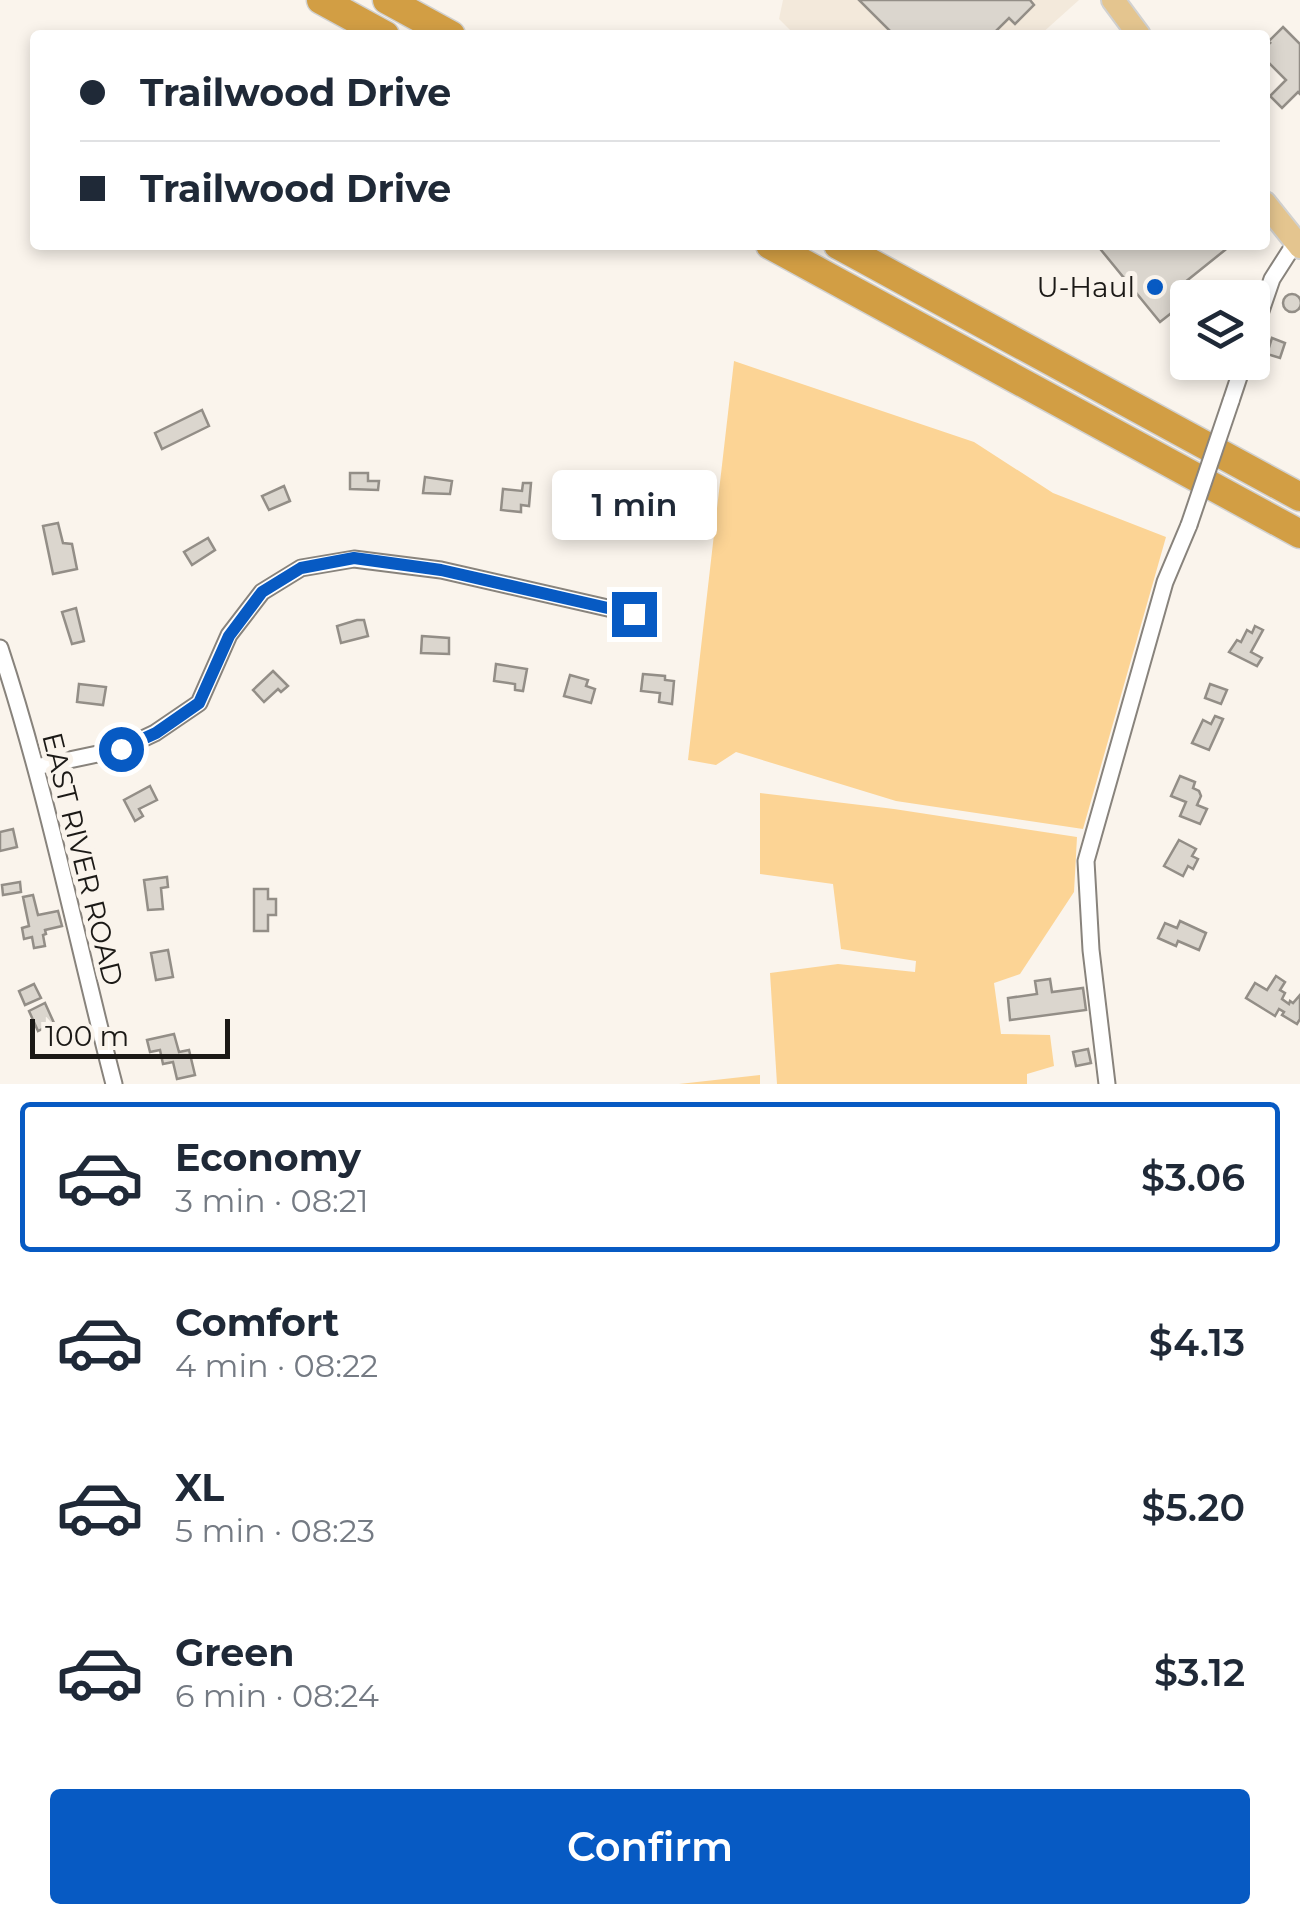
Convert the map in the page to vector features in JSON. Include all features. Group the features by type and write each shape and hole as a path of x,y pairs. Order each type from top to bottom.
{"highway":[{"path":"320,0 376,30"},
{"path":"386,0 442,30"},
{"path":"779,250 1300,534"},
{"path":"847,250 1300,496"}],"main road":[{"path":"1113,0 1135,30"},
{"path":"1270,210 1297,245"}],"street":[{"path":"1270,285 1297,245"},
{"path":"1106,1084 1086,861 1165,582 1190,525 1238,380"},
{"path":"36,767 121,749 156,733 199,703 229,636 262,592 301,568 354,558 441,570 634,614"},
{"name":"EAST RIVER ROAD","path":"0,648 7,694 36,767 61,861 114,1084"}],"shaded area":[{"path":"783,0 1079,0 1046,30 790,30 779,19"},
{"path":"734,361 974,442 1053,493 1166,537 1083,829 896,801 736,752 716,765 688,760"},
{"path":"760,793 1077,837 1074,892 1020,974 994,983 1001,1034 1050,1035 1054,1066 1027,1074 1027,1084 777,1084 770,973 838,964 915,972 916,961 841,949 833,884 760,874"},
{"path":"760,1075 760,1084 679,1084"}],"building":[{"path":"859,0 1030,0 1034,5 1015,24 1009,18 997,30 889,30"},
{"path":"1283,27 1300,44 1300,94 1282,108 1270,96 1286,80 1270,64 1270,40"},
{"name":"U-Haul","path":"1101,250 1225,250 1188,280 1170,280 1170,314 1160,322"},
{"path":"1292,294 1299,296 1299,310 1292,312 1285,310 1283,303 1285,296"},
{"path":"1272,338 1285,343 1280,358 1270,355"},
{"path":"202,410 209,426 162,449 155,433"},
{"path":"350,473 368,473 368,481 379,481 378,490 350,489"},
{"path":"425,477 452,481 450,494 423,493"},
{"path":"523,483 531,483 529,506 521,505 521,512 501,510 503,489 522,491"},
{"path":"284,486 290,501 269,510 262,496"},
{"path":"587,496 613,499 610,523 584,520"},
{"path":"660,513 687,522 682,537 655,528"},
{"path":"58,523 63,543 72,544 77,569 53,574 43,526"},
{"path":"208,538 215,550 192,565 184,552"},
{"path":"76,608 84,641 72,644 62,612"},
{"path":"364,620 368,636 341,643 337,626"},
{"path":"1255,626 1263,630 1251,652 1262,658 1257,666 1229,652"},
{"path":"422,636 449,638 449,654 421,653"},
{"path":"496,664 527,669 523,691 515,690 515,684 494,681"},
{"path":"273,671 288,686 281,692 278,689 264,702 253,690"},
{"path":"643,674 674,681 672,704 659,702 660,693 641,691"},
{"path":"570,675 588,680 586,686 595,689 591,703 564,696"},
{"path":"79,684 106,687 103,705 77,702"},
{"path":"1210,684 1227,690 1221,704 1205,698"},
{"path":"1215,716 1223,719 1209,750 1192,743 1203,720 1211,724"},
{"path":"1180,776 1195,782 1193,788 1201,796 1197,805 1207,809 1200,824 1180,816 1186,802 1171,796"},
{"path":"150,786 157,800 139,809 143,816 135,821 124,800"},
{"path":"13,829 17,847 0,851 0,832"},
{"path":"1179,840 1196,849 1192,856 1198,859 1183,876 1164,866"},
{"path":"167,877 168,887 161,888 163,909 148,910 144,880"},
{"path":"20,882 21,892 3,895 2,885"},
{"path":"254,889 268,889 268,899 276,899 276,915 268,915 268,931 254,931"},
{"path":"33,895 38,915 58,911 62,926 45,930 45,946 34,948 32,937 24,939 22,928 29,926 23,897"},
{"path":"1180,921 1206,933 1199,950 1158,938 1165,923 1177,928"},
{"path":"168,950 173,977 156,980 151,953"},
{"path":"1276,976 1285,982 1280,990 1285,993 1282,999 1289,1004 1300,995 1297,1024 1279,1009 1275,1016 1246,998 1255,983 1267,990"},
{"path":"1050,979 1052,992 1083,988 1086,1010 1010,1020 1008,998 1037,994 1035,981"},
{"path":"34,984 41,998 25,1005 19,991"},
{"path":"45,1003 54,1023 38,1031 29,1011"},
{"path":"174,1034 179,1052 189,1050 195,1075 177,1079 173,1062 163,1064 160,1050 150,1052 147,1040"},
{"path":"1088,1049 1091,1063 1076,1066 1073,1052"}],"place":[{"name":"U-Haul","path":"1155,287"}],"route":[{"path":"121,749 156,733 199,703 229,636 262,592 301,568 354,558 441,570 634,614"}]}
